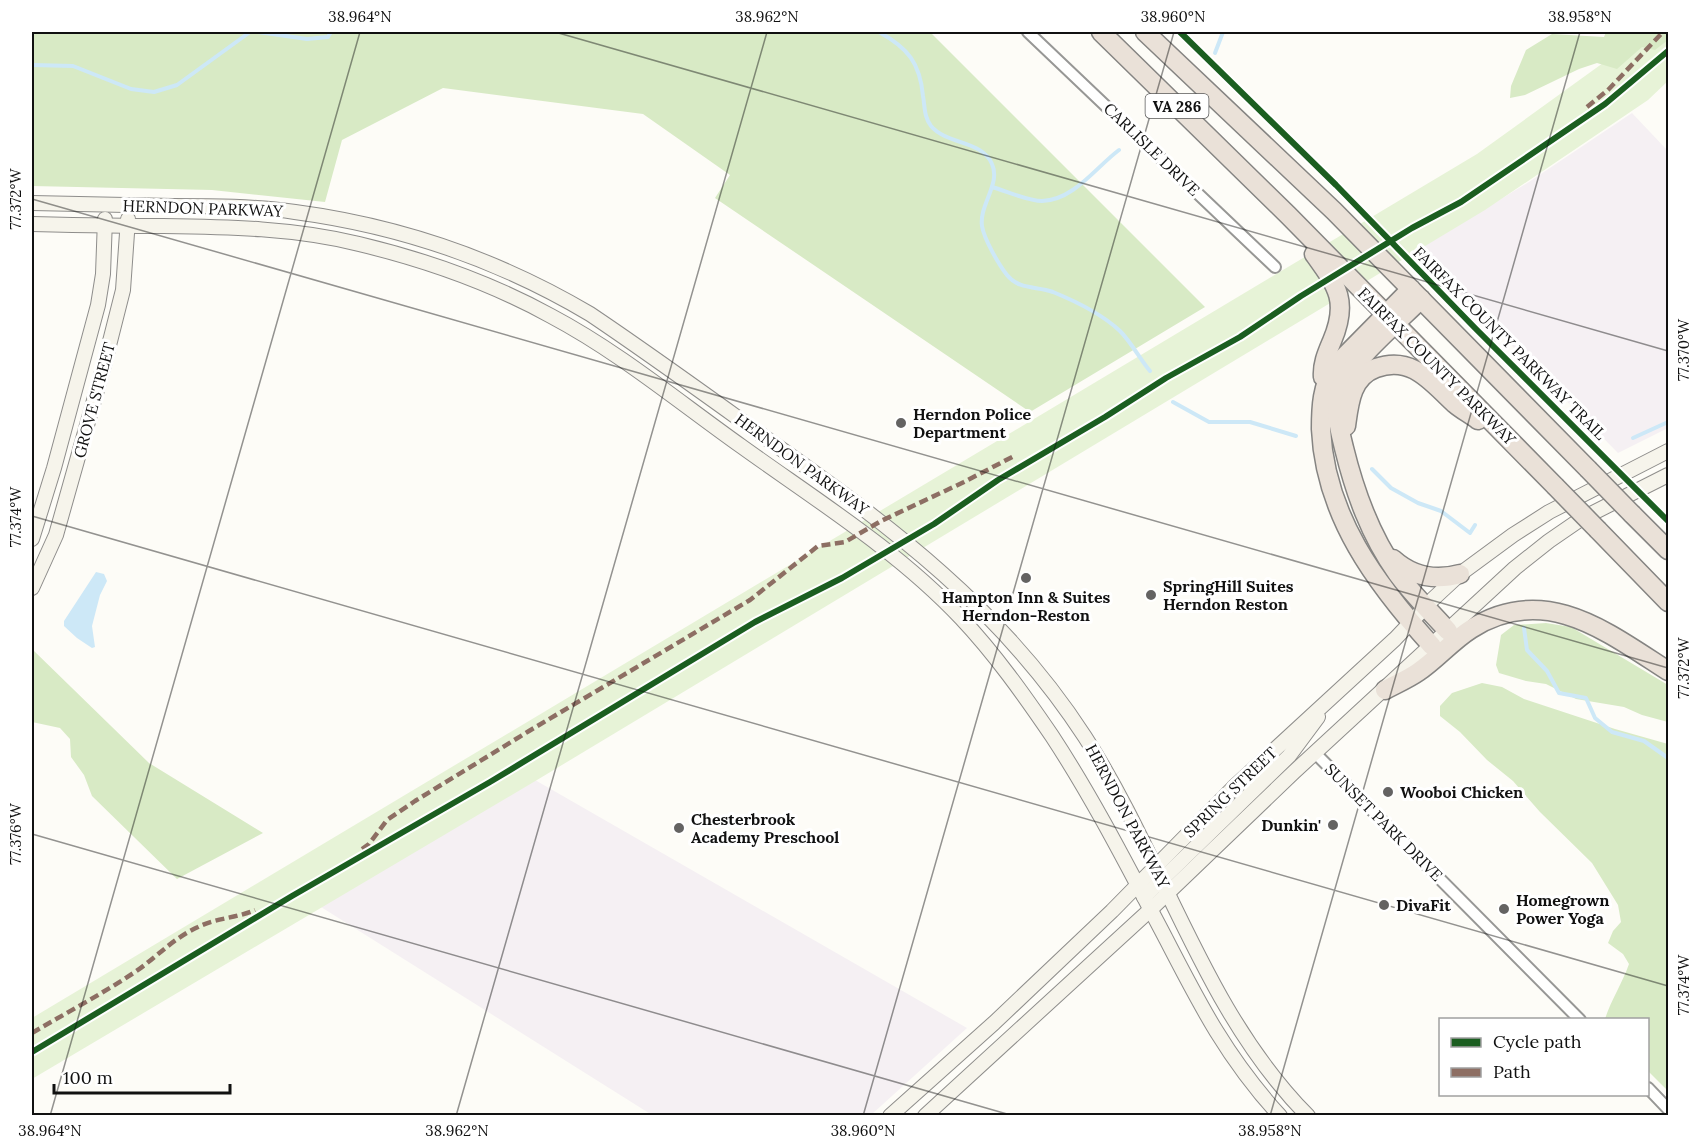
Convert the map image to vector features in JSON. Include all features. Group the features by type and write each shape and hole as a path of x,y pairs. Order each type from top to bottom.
{"highway":[{"name":"FAIRFAX COUNTY PARKWAY","path":"1101,32 1288,215 1668,602"},
{"name":"VA 286","path":"1145,32 1334,211 1668,550"},
{"path":"1288,215 1330,276 1339,294 1340,322 1323,367 1324,389 1321,410 1324,459 1333,496 1364,562 1432,646"},
{"path":"1324,389 1334,367 1390,320 1416,294"},
{"path":"1390,320 1342,384 1337,408 1345,452 1357,496 1380,545 1397,574 1448,631"},
{"path":"1345,452 1349,404 1354,387 1371,369 1391,363 1406,366 1420,373 1457,406 1510,441"},
{"path":"1380,545 1401,566 1414,574 1436,578 1460,574"},
{"path":"1385,690 1418,672 1459,637 1483,622 1503,614 1525,611 1551,611 1586,621 1668,672"}],"main road":[{"name":"HERNDON PARKWAY","path":"32,203 234,206 275,210 381,227 459,251 495,265 590,314 846,495 915,548 964,591 1024,656 1071,716 1116,790 1169,892 1213,985 1233,1020 1256,1054 1308,1116"},
{"name":"GROVE STREET","path":"32,539 54,468 98,305 103,274 106,205"},
{"name":"GROVE STREET","path":"32,588 56,535 94,404 123,290 129,205"},
{"name":"HERNDON PARKWAY","path":"32,224 233,227 273,230 345,241 441,267 490,287 549,315 611,353 844,520 915,576 962,619 1013,683 1086,790 1218,1036 1244,1073 1280,1116"},
{"name":"SPRING STREET","path":"925,1116 1144,897 1156,866 1266,756 1335,694 1460,574 1532,522 1668,451"},
{"name":"SPRING STREET","path":"890,1116 994,1023 1144,897 1169,892 1315,753 1531,555 1564,530 1668,475"},
{"path":"1144,897 1289,756 1335,694"}],"street":[{"name":"CARLISLE DRIVE","path":"1028,32 1275,267"},
{"name":"SUNSET PARK DRIVE","path":"1315,753 1578,1018"},
{"path":"1649,1090 1668,1109"}],"shaded area":[{"path":"1632,113 1668,151 1668,428 1618,453 1417,250 1529,182"},
{"path":"535,780 967,1028 871,1115 652,1115 321,907"}],"green space":[{"path":"32,32 930,32 1205,307 1030,412 715,198 730,175 643,114 443,88 342,140 325,202 212,190 32,186"},
{"path":"1606,32 1668,32 1668,40 1655,50 1642,47 1617,69 1597,63 1579,69 1525,95 1510,98 1511,86 1526,50 1552,34 1604,37"},
{"path":"1668,32 1668,81 1648,100 1485,210 537,780 32,1079 32,1018 1477,154 1628,45"},
{"path":"1546,623 1571,627 1668,685 1668,722 1624,707 1576,699 1546,684 1499,673 1496,665 1501,635 1514,625"},
{"path":"32,649 149,763 263,833 177,879 92,796 84,775 71,757 70,739 60,728 32,722"},
{"path":"1482,683 1502,687 1524,699 1668,744 1668,1091 1649,1072 1649,1018 1605,1018 1629,964 1623,954 1608,943 1613,931 1621,922 1618,905 1592,863 1540,812 1513,781 1440,716 1440,706 1452,693"}],"water":[{"path":"96,572 104,574 107,581 100,595 92,626 95,647 92,648 64,626 64,621"}],"waterway":[{"path":"32,65 73,66 131,89 154,92 177,85 250,32"},
{"path":"258,32 307,39 328,37 331,32"},
{"path":"879,32 898,44 915,65 919,74 926,115 931,126 946,137 973,146 987,156 992,164 994,179 984,210 982,226 992,252 1007,275 1022,285 1053,292 1088,308 1105,319 1124,335 1150,371"},
{"path":"1215,53 1223,32"},
{"path":"992,187 1030,199 1042,201 1054,199 1084,182 1119,150"},
{"path":"1173,402 1209,422 1250,422 1296,436"},
{"path":"1633,438 1668,422"},
{"path":"1372,469 1391,488 1418,503 1441,511 1470,533 1475,525"},
{"path":"1524,628 1527,650 1547,671 1559,693 1586,698 1595,718 1612,732 1644,741 1668,758"}],"marked path":[{"path":"1587,107 1608,90 1663,32"},
{"path":"362,849 369,844 387,820 415,801 750,600 818,546 845,542 881,521 1016,455"},
{"path":"32,1033 97,996 198,927 255,910"}],"cycle path":[{"name":"FAIRFAX COUNTY PARKWAY TRAIL","path":"1180,32 1336,185 1668,521"},
{"path":"32,1052 292,896 490,782 755,622 842,578 934,524 998,480 1166,378 1240,337 1301,296 1412,228 1461,202 1605,104 1668,51"}],"place":[{"name":"Herndon Police Department","path":"901,423"},
{"name":"Hampton Inn & Suites Herndon-Reston","path":"1026,578"},
{"name":"SpringHill Suites Herndon Reston","path":"1151,595"},
{"name":"Wooboi Chicken","path":"1388,792"},
{"name":"Dunkin'","path":"1333,825"},
{"name":"Chesterbrook Academy Preschool","path":"679,828"},
{"name":"DivaFit","path":"1384,905"},
{"name":"Homegrown Power Yoga","path":"1504,909"}]}
